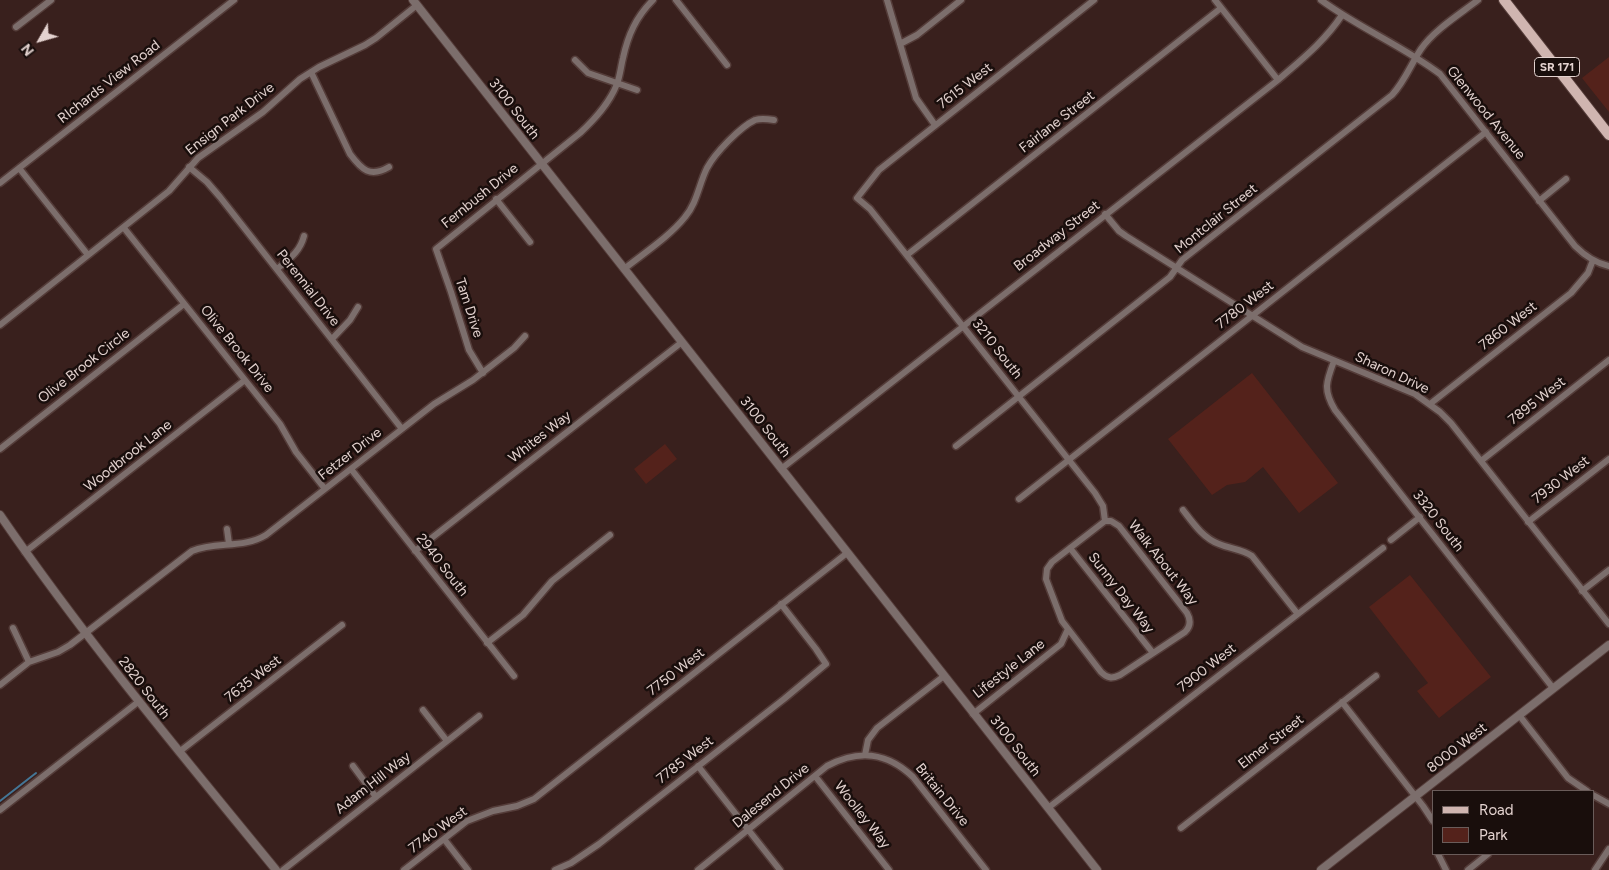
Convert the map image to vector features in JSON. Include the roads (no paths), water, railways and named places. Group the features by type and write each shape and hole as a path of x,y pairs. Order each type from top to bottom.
{"main road":[{"name":"SR 171","path":"1504,0 1609,135"}],"street":[{"path":"16,27 51,0"},
{"name":"RIchards View Road","path":"0,183 234,0"},
{"name":"Fernbush Drive","path":"436,249 580,133 597,116 617,83 630,31 636,20 653,0"},
{"path":"676,0 727,65"},
{"path":"887,0 916,98 935,125"},
{"path":"900,44 917,35 962,0"},
{"name":"7615 West","path":"858,198 879,170 1094,0"},
{"path":"1215,0 1278,80"},
{"name":"Glenwood Avenue","path":"1321,0 1342,15 1440,74 1575,246 1593,260 1609,266"},
{"name":"Montclair Street","path":"956,446 1170,277 1182,260 1392,95 1406,77 1428,40 1478,0"},
{"name":"Ensign Park Drive","path":"0,325 169,192 189,167 208,150 263,112 300,79 376,38 415,3"},
{"name":"3100 South","path":"415,3 1097,870"},
{"name":"Fairlane Street","path":"907,255 1221,8"},
{"name":"Broadway Street","path":"781,468 1278,80 1316,47 1342,15"},
{"path":"575,60 588,73 637,90"},
{"path":"311,72 350,154 358,164 373,173 389,167"},
{"path":"624,269 672,230 686,216 695,200 708,168 724,145 756,120 764,118 774,120"},
{"name":"7780 West","path":"1019,498 1486,132"},
{"name":"Perennial Drive","path":"189,167 207,182 220,197 402,429"},
{"path":"19,168 88,255"},
{"path":"1539,201 1566,179"},
{"name":"3210 South","path":"858,198 870,209 1069,460 1099,499 1108,521"},
{"path":"496,199 530,242"},
{"name":"Sharon Drive","path":"1105,214 1119,231 1302,347 1415,394 1430,404 1450,423 1481,461 1609,624"},
{"name":"Olive Brook Drive","path":"124,228 280,424 296,452 325,489"},
{"path":"276,269 297,252 302,246 304,236"},
{"name":"Tam Drive","path":"436,249 452,292 469,350 483,373"},
{"name":"7860 West","path":"1430,404 1571,293 1588,272 1593,260"},
{"name":"Olive Brook Circle","path":"0,449 184,304"},
{"path":"332,339 350,320 358,307"},
{"name":"Fetzer Drive","path":"0,685 29,662 58,652 70,645 192,551 214,544 250,542 259,539 438,401 464,387 483,373 514,348 524,336"},
{"name":"Whites Way","path":"415,551 682,342"},
{"name":"7895 West","path":"1481,461 1609,360"},
{"name":"3320 South","path":"1334,361 1327,380 1326,391 1328,399 1335,410 1553,688"},
{"name":"Woodbrook Lane","path":"25,552 245,380"},
{"name":"7930 West","path":"1528,522 1609,458"},
{"name":"2940 South","path":"351,469 514,676"},
{"path":"1183,510 1206,537 1216,543 1246,552 1252,556 1297,613"},
{"name":"2820 South","path":"0,515 25,552 138,702 276,870"},
{"path":"1391,540 1420,518"},
{"path":"1108,521 1052,562 1046,572 1046,579 1062,621 1106,676 1111,678 1120,675 1153,653"},
{"name":"Walk About Way","path":"1108,521 1119,526 1190,617 1190,625 1185,632 1153,653"},
{"path":"227,529 229,544"},
{"path":"487,643 523,615 552,581 610,535"},
{"name":"Sunny Day Way","path":"1070,548 1153,653"},
{"name":"7900 West","path":"1048,808 1383,548"},
{"name":"7750 West","path":"517,806 534,799 847,553"},
{"path":"1582,591 1609,570"},
{"name":"7785 West","path":"554,870 584,855 826,664 781,604"},
{"name":"7635 West","path":"179,752 342,625"},
{"path":"14,628 29,662"},
{"name":"Lifestyle Lane","path":"1061,644 1068,629"},
{"name":"Lifestyle Lane","path":"973,714 1061,644 1066,642 1079,644"},
{"name":"8000 West","path":"1321,870 1609,645"},
{"path":"865,755 868,740 877,728 944,676"},
{"name":"Elmer Street","path":"1181,828 1376,676"},
{"path":"0,810 138,702"},
{"path":"1342,702 1432,820"},
{"path":"423,710 447,741"},
{"path":"1519,715 1568,778 1586,790"},
{"name":"Adam Hill Way","path":"283,870 479,716"},
{"name":"Dalesend Drive","path":"698,870 827,766 851,756 865,755"},
{"name":"Britain Drive","path":"865,755 877,756 890,761 903,768 913,777 986,870"},
{"path":"353,766 376,797"},
{"path":"698,766 780,870"},
{"name":"Woolley Way","path":"815,776 889,870"},
{"path":"1594,796 1609,804"},
{"name":"7740 West","path":"404,870 467,821 493,811 517,806"},
{"path":"444,839 468,870"},
{"path":"1595,870 1609,849"},
{"path":"1438,855 1446,870"},
{"path":"1468,870 1487,855"}],"waterway":[{"path":"0,801 36,773"}]}
